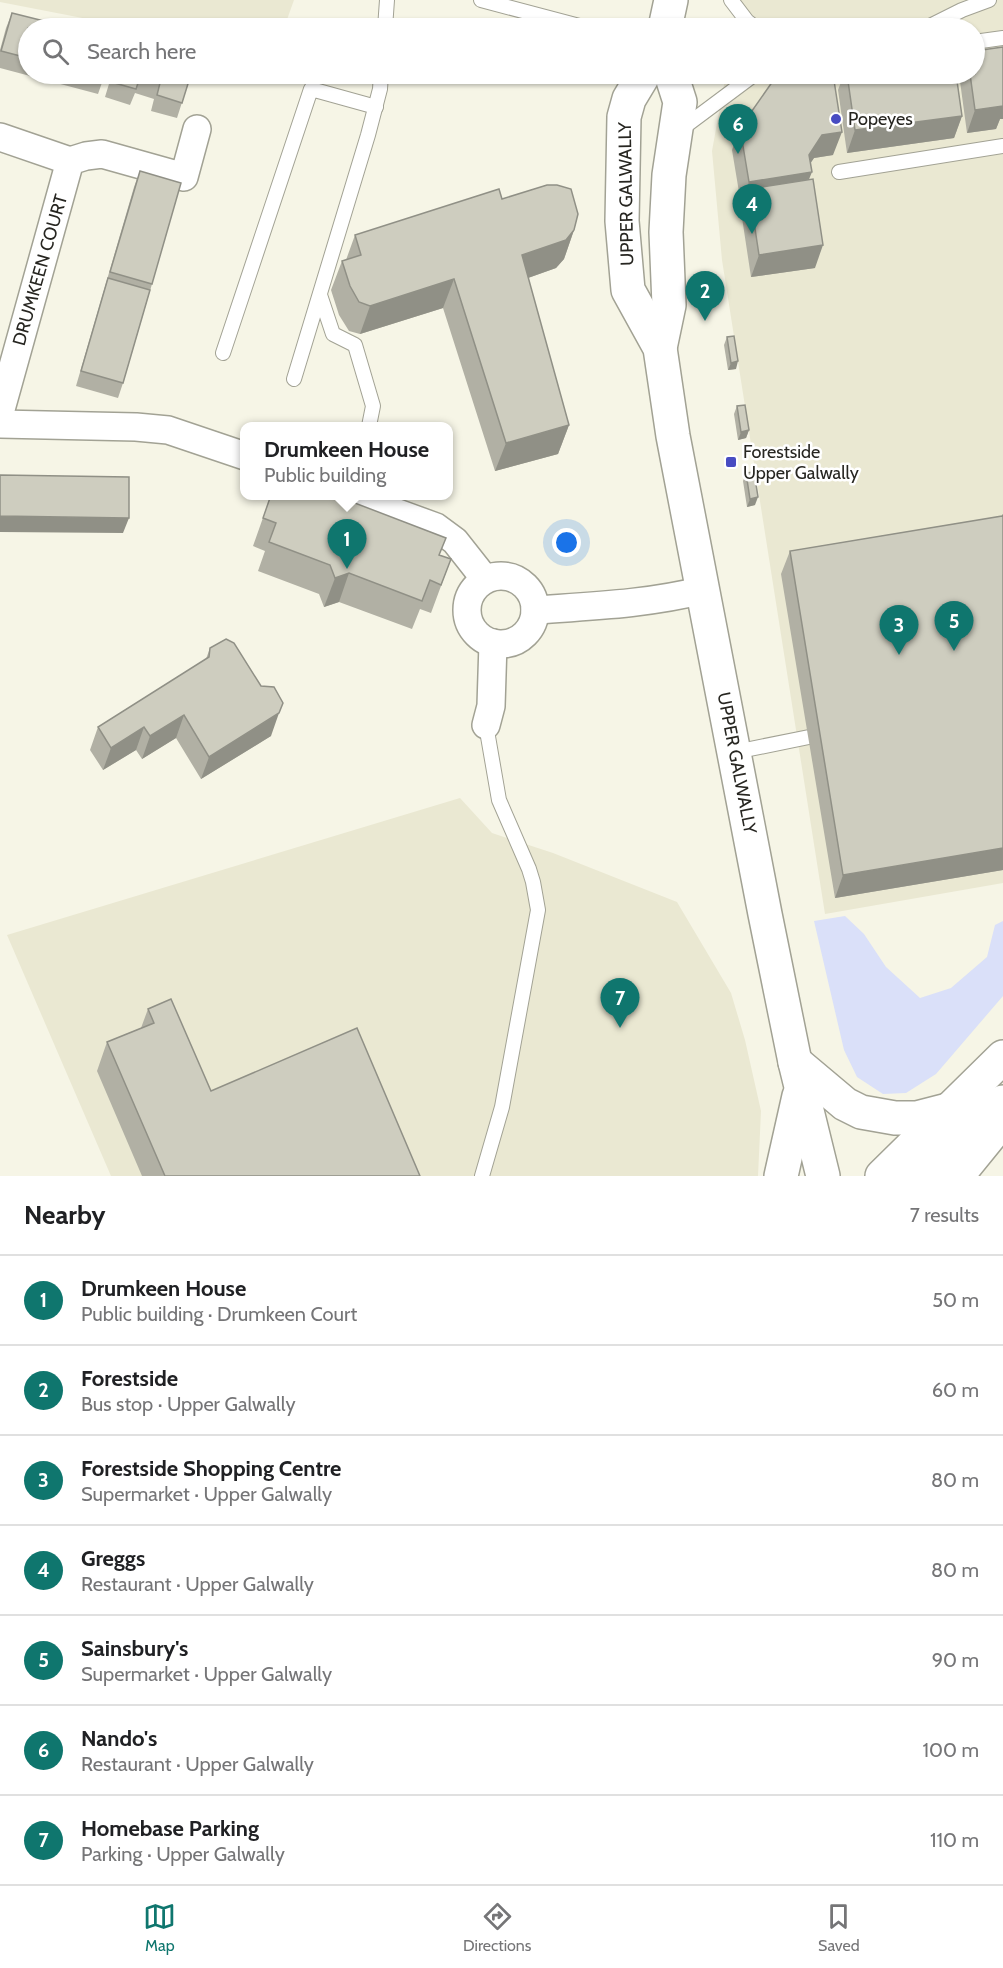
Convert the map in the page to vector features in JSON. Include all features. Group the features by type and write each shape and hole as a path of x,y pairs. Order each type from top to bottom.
{"street":[{"path":"667,18 671,0"},
{"name":"UPPER GALWALLY","path":"638,84 629,99 624,117 622,221 628,290 660,348"},
{"name":"UPPER GALWALLY","path":"674,84 680,102 669,176 666,232 669,305 660,348 673,436 798,1075 823,1176"},
{"path":"0,137 70,161 102,154 184,177 197,129"},
{"name":"DRUMKEEN COURT","path":"0,413 70,161"},
{"path":"0,424 135,427 168,430 240,454"},
{"path":"364,500 436,527 455,541 485,579"},
{"path":"508,576 519,580 534,598 536,610 534,620 522,637 513,642 503,645 483,640 470,624 467,604 476,586 485,579 508,576"},
{"path":"536,610 667,599 703,590"},
{"path":"486,725 491,706 493,643"},
{"path":"882,1176 1003,1057"},
{"path":"781,1176 798,1075 861,1112 895,1118 917,1118 948,1110"},
{"path":"917,1176 1003,1102"},
{"path":"957,1176 1003,1119"}],"lane":[{"path":"386,18 387,0"},
{"path":"481,0 549,18"},
{"path":"731,0 745,18"},
{"path":"946,18 988,0"},
{"path":"985,41 1003,38"},
{"path":"294,379 380,84"},
{"path":"675,134 742,84"},
{"path":"223,353 311,89 375,107"},
{"path":"839,172 1003,146"},
{"path":"320,295 333,334 355,345 374,406 370,422"},
{"path":"482,1176 502,1107 538,910 529,869 499,800 486,725"},
{"path":"735,752 808,737"}],"shaded area":[{"path":"0,0 294,0 288,18 82,18 0,2"},
{"path":"739,0 1003,0 1003,883 825,914 722,260 712,151 724,84 985,84 985,18 736,18"},
{"path":"460,798 492,833 553,853 677,902 731,993 745,1040 761,1111 758,1176 111,1176 7,935"},
{"path":"845,916 864,934 886,967 920,998 951,988 987,957 995,925 1003,921 1003,996 936,1074 906,1093 883,1094 857,1077 844,1050 814,921"}],"building":[{"path":"12,13 32,18 18,18 18,55 1,51"},
{"path":"1003,47 1003,106 975,110 971,84 985,84 985,50"},
{"path":"118,84 138,84 136,89"},
{"path":"160,84 188,84 182,103 157,95"},
{"path":"771,84 835,84 842,132 822,135 809,155 812,172 749,182 740,128"},
{"path":"848,84 957,84 962,116 855,130"},
{"path":"140,171 181,183 152,284 110,272"},
{"path":"813,179 823,245 759,255 749,189"},
{"path":"547,185 571,189 578,214 574,230 566,240 522,255 569,425 506,443 454,279 370,306 359,302 350,286 342,261 361,255 355,235 499,189 502,199"},
{"path":"108,278 150,290 123,383 81,371"},
{"path":"734,336 738,361 731,363 727,337"},
{"path":"745,405 749,430 741,432 737,406"},
{"path":"754,472 758,497 750,499 746,473"},
{"path":"0,475 129,477 129,518 0,516"},
{"path":"269,500 347,500 446,538 439,555 451,559 441,585 430,580 422,601 349,573 335,578 330,565 269,542 276,523 263,518"},
{"path":"1003,515 1003,848 843,875 790,551"},
{"path":"226,639 234,643 261,686 274,687 283,703 279,713 209,757 184,715 150,736 144,727 111,748 98,727 209,657 210,648"},
{"path":"171,999 211,1091 357,1028 420,1176 165,1176 107,1042 154,1023 148,1009"}],"place":[{"name":"Popeyes","path":"836,119"},
{"name":"Nando's","path":"738,154"},
{"name":"Greggs","path":"752,234"},
{"name":"Forestside","path":"705,321"},
{"name":"Forestside Upper Galwally","path":"731,462"},
{"name":"Drumkeen House","path":"347,569"},
{"name":"Sainsbury's","path":"954,651"},
{"name":"Forestside Shopping Centre","path":"899,655"},
{"name":"Homebase Parking","path":"620,1028"}]}
